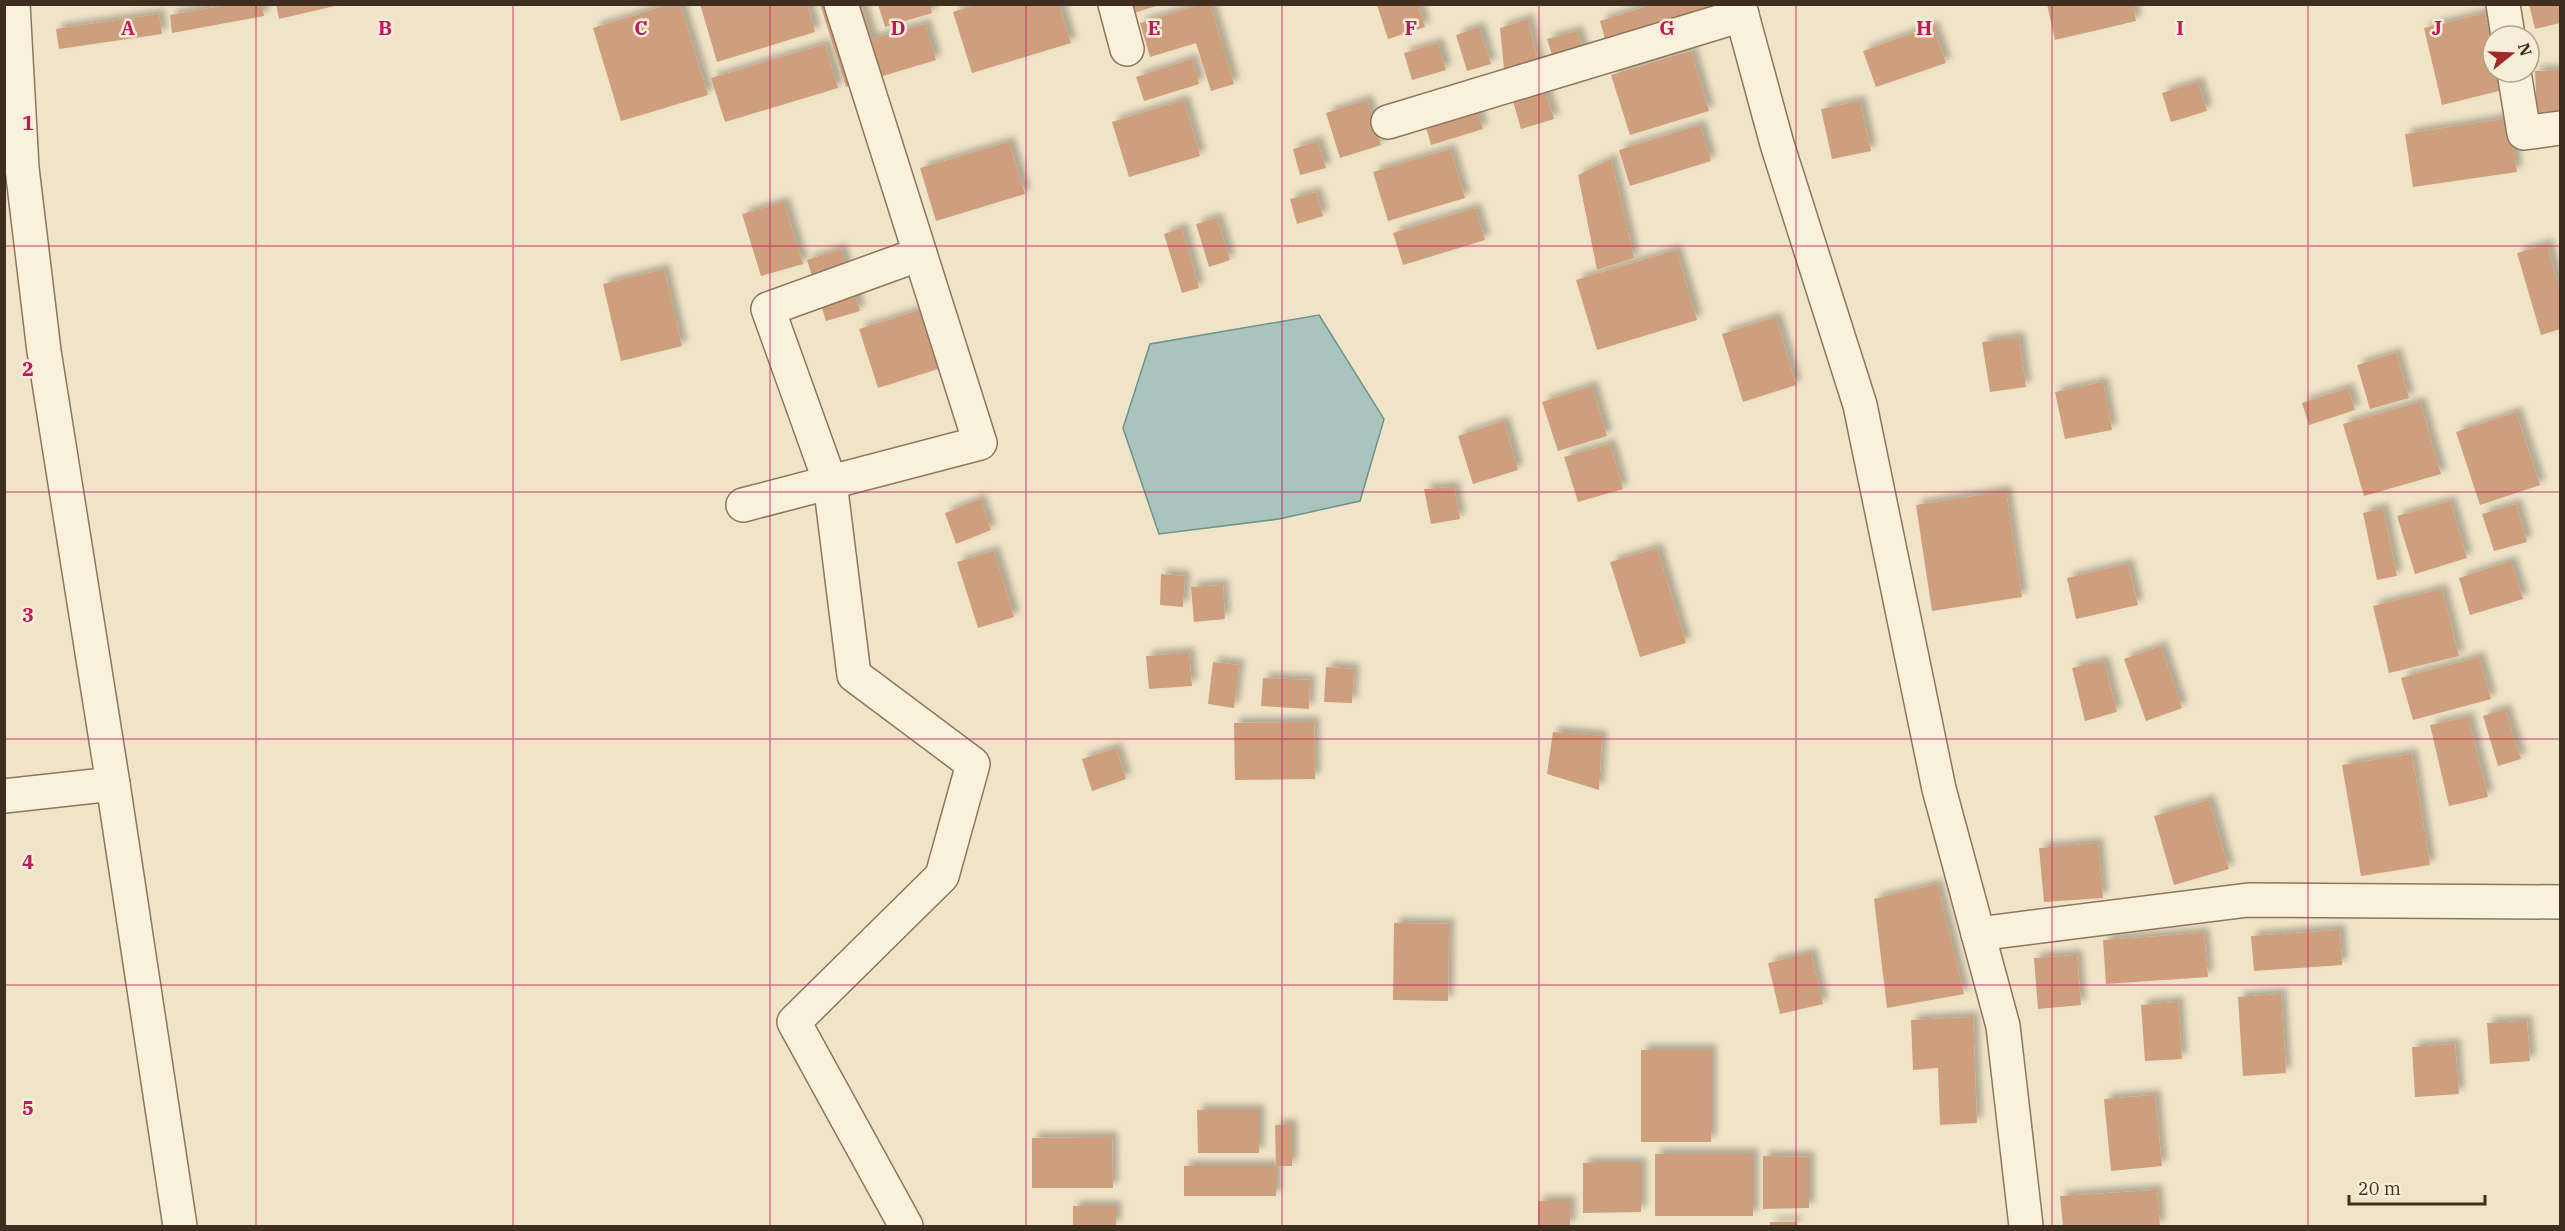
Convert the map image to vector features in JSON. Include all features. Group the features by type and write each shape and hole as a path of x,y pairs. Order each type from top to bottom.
{"street":[{"path":"13,4 22,168 44,351 114,784 180,1227"},
{"path":"742,505 980,443 841,4"},
{"path":"1115,4 1127,49"},
{"path":"2503,4 2506,24"},
{"path":"1388,122 1740,10 1777,144 1860,405 1939,789 2003,1026 2026,1227"},
{"path":"2516,84 2524,133 2560,128"},
{"path":"906,1227 794,1022 942,876 973,765 854,675 830,482 768,309 920,254"},
{"path":"4,796 114,784"},
{"path":"1978,934 2248,900 2560,902"}],"water":[{"path":"1319,315 1384,419 1360,501 1279,519 1159,534 1123,428 1150,344"}],"building":[{"path":"233,4 262,4 264,16 172,33 170,15"},
{"path":"276,4 339,4 339,5 279,19"},
{"path":"671,4 680,4 708,95 621,121 593,28"},
{"path":"700,4 807,4 815,32 717,62"},
{"path":"820,4 861,4 872,39 925,24 936,60 846,87"},
{"path":"878,4 930,4 932,13 885,27"},
{"path":"978,4 1059,4 1071,43 972,73 953,12"},
{"path":"1131,4 1159,4 1159,5 1134,13"},
{"path":"1202,4 1210,4 1234,84 1211,91 1196,43 1150,57 1140,23"},
{"path":"1654,4 1705,4 1713,30 1611,61 1600,21"},
{"path":"2047,4 2133,4 2136,21 2055,40"},
{"path":"2529,4 2560,4 2560,23 2541,28 2541,24 2534,24"},
{"path":"1377,5 1418,5 1425,27 1388,39"},
{"path":"2485,13 2488,24 2481,24 2481,84 2502,84 2503,90 2442,105 2424,28"},
{"path":"159,14 162,34 59,49 56,29"},
{"path":"1528,19 1542,79 1505,79 1500,28"},
{"path":"1933,26 1946,63 1876,87 1863,51"},
{"path":"1479,27 1491,64 1467,71 1456,35"},
{"path":"1577,31 1592,79 1562,88 1547,39"},
{"path":"1438,43 1446,70 1412,80 1404,53"},
{"path":"825,44 838,88 725,122 711,78"},
{"path":"1691,51 1709,111 1630,135 1611,75"},
{"path":"1192,59 1199,84 1144,101 1136,77"},
{"path":"2560,70 2560,112 2537,114 2536,84 2541,84 2541,71"},
{"path":"1542,81 1554,119 1521,129 1510,91"},
{"path":"2198,82 2207,111 2171,122 2162,93"},
{"path":"1184,100 1200,156 1129,177 1112,122"},
{"path":"1367,100 1381,145 1340,158 1326,113"},
{"path":"1860,101 1871,151 1832,159 1821,109"},
{"path":"1475,105 1483,129 1431,145 1424,120"},
{"path":"2509,118 2517,172 2413,187 2405,134"},
{"path":"1700,125 1711,161 1630,186 1619,150"},
{"path":"1317,141 1326,168 1300,175 1293,149"},
{"path":"1009,142 1025,194 936,221 920,168"},
{"path":"1450,149 1465,198 1388,221 1373,172"},
{"path":"1611,159 1634,258 1597,270 1578,175"},
{"path":"1316,192 1323,216 1297,224 1290,199"},
{"path":"784,202 803,264 761,276 742,214"},
{"path":"1475,208 1485,240 1403,265 1393,233"},
{"path":"1217,218 1230,260 1209,267 1196,224"},
{"path":"1182,228 1199,288 1182,293 1164,234"},
{"path":"2547,244 2560,289 2560,329 2541,335 2517,253"},
{"path":"841,249 860,311 826,321 807,260"},
{"path":"1676,250 1697,320 1597,350 1576,280"},
{"path":"664,269 682,346 621,361 603,284"},
{"path":"920,310 938,369 878,388 859,329"},
{"path":"1776,317 1796,385 1743,402 1722,334"},
{"path":"2019,337 2026,387 1990,392 1982,342"},
{"path":"2396,353 2409,398 2370,409 2357,365"},
{"path":"2103,382 2112,430 2065,439 2055,392"},
{"path":"1592,386 1607,436 1558,451 1542,402"},
{"path":"2348,388 2355,410 2309,425 2302,403"},
{"path":"2420,402 2441,474 2364,496 2343,424"},
{"path":"2516,412 2540,485 2480,505 2456,432"},
{"path":"1504,421 1518,470 1473,484 1458,436"},
{"path":"1610,444 1623,489 1578,502 1564,457"},
{"path":"1454,487 1460,519 1431,524 1424,489"},
{"path":"2006,491 2022,597 1932,611 1916,505"},
{"path":"980,499 991,530 956,544 945,513"},
{"path":"2450,501 2467,558 2415,574 2397,516"},
{"path":"2516,504 2527,542 2494,551 2482,514"},
{"path":"2383,508 2397,576 2377,580 2363,513"},
{"path":"1657,548 1686,643 1640,657 1610,562"},
{"path":"994,551 1014,617 978,628 957,562"},
{"path":"2511,561 2523,599 2470,615 2459,578"},
{"path":"2128,564 2138,605 2076,619 2067,578"},
{"path":"1161,574 1185,576 1183,607 1160,605"},
{"path":"1223,585 1225,619 1194,622 1191,587"},
{"path":"2442,589 2459,656 2389,673 2373,606"},
{"path":"2161,646 2182,708 2146,721 2124,659"},
{"path":"1189,653 1192,686 1149,689 1146,656"},
{"path":"2479,657 2491,699 2413,720 2401,678"},
{"path":"2104,661 2117,712 2085,721 2072,668"},
{"path":"1213,662 1239,665 1234,708 1208,704"},
{"path":"1326,667 1354,669 1352,703 1324,702"},
{"path":"1263,678 1310,680 1309,709 1261,706"},
{"path":"2505,709 2521,759 2498,766 2483,716"},
{"path":"2468,717 2488,797 2449,806 2430,725"},
{"path":"1314,722 1315,779 1235,780 1234,723"},
{"path":"1553,732 1602,736 1599,790 1547,774"},
{"path":"1116,748 1126,779 1092,791 1082,759"},
{"path":"2412,754 2430,865 2361,876 2342,765"},
{"path":"2209,800 2229,869 2174,885 2154,816"},
{"path":"2098,843 2103,898 2044,902 2039,848"},
{"path":"1937,884 1964,994 1887,1008 1874,899"},
{"path":"1394,923 1449,924 1448,1001 1393,1000"},
{"path":"2340,930 2342,965 2254,971 2251,936"},
{"path":"2204,933 2208,977 2106,984 2103,940"},
{"path":"1811,953 1823,1004 1780,1014 1768,963"},
{"path":"2077,955 2081,1005 2038,1009 2034,958"},
{"path":"2281,994 2286,1073 2243,1076 2238,997"},
{"path":"2178,1002 2182,1059 2145,1061 2141,1005"},
{"path":"1973,1017 1977,1123 1940,1125 1938,1068 1913,1070 1911,1020"},
{"path":"2527,1021 2530,1061 2490,1064 2487,1023"},
{"path":"2455,1044 2459,1094 2415,1097 2412,1047"},
{"path":"1641,1050 1711,1050 1711,1142 1641,1142"},
{"path":"2155,1095 2162,1166 2111,1171 2104,1099"},
{"path":"1197,1110 1259,1110 1259,1153 1198,1153"},
{"path":"1275,1125 1292,1125 1292,1166 1276,1166"},
{"path":"1112,1137 1113,1188 1032,1188 1032,1138"},
{"path":"1655,1154 1753,1154 1753,1216 1655,1216"},
{"path":"1763,1156 1809,1157 1809,1208 1763,1209"},
{"path":"1583,1163 1641,1163 1641,1212 1583,1213"},
{"path":"1184,1166 1276,1166 1276,1196 1184,1196"},
{"path":"2157,1190 2160,1226 2063,1226 2060,1196"},
{"path":"1538,1201 1570,1201 1570,1226 1538,1226"},
{"path":"1073,1206 1116,1206 1116,1226 1073,1226"},
{"path":"1770,1222 1797,1222 1797,1226 1770,1226"}]}
